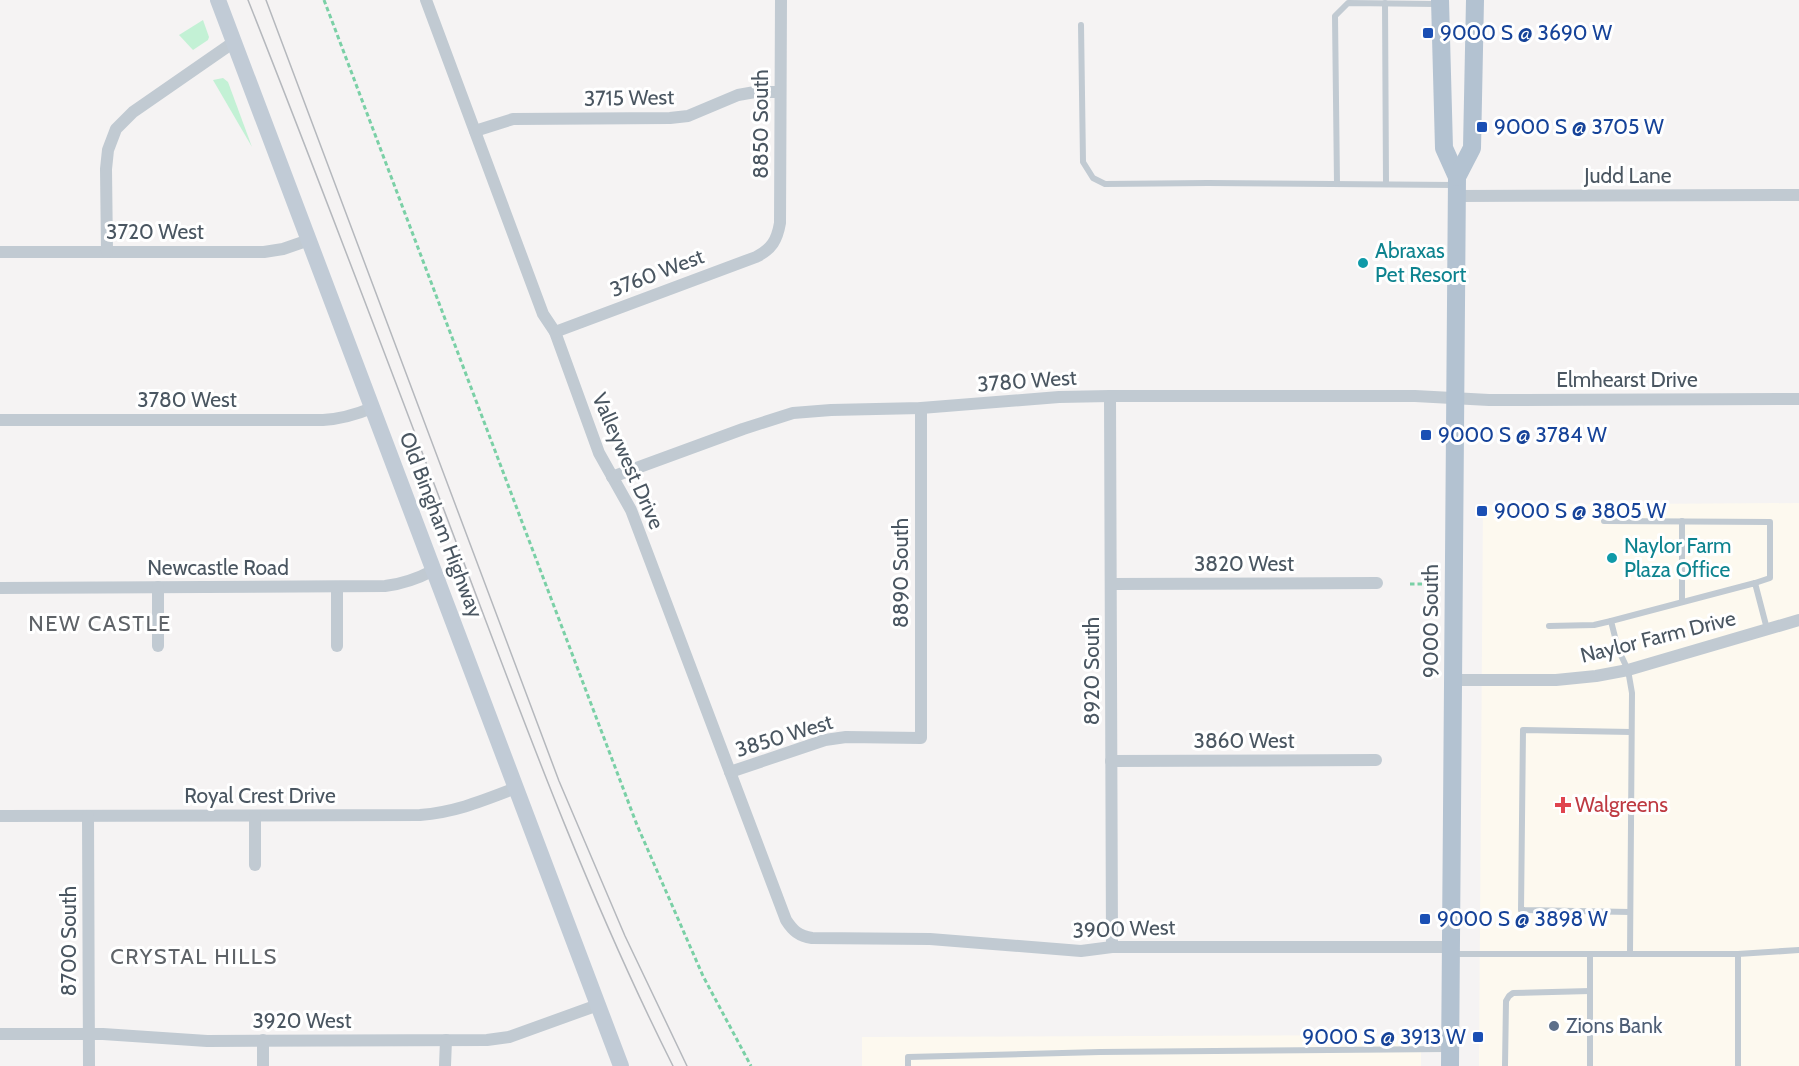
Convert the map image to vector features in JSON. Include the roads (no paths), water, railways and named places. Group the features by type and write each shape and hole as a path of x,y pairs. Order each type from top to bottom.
{"main road":[{"name":"9000 South","path":"1457,186 1472,148 1475,0"},
{"name":"9000 South","path":"1440,2 1444,148 1457,186 1450,1058"}],"street":[{"name":"Old Bingham Highway","path":"218,0 621,1066"},
{"name":"Valleywest Drive","path":"426,0 543,314 555,332 599,453 631,510 786,920 799,935"},
{"name":"8850 South","path":"771,247 776,241 780,223 781,0"},
{"path":"107,252 106,169 108,150 116,129 133,112 234,42"},
{"name":"3715 West","path":"475,130 513,119 688,116 738,95 780,92"},
{"name":"Judd Lane","path":"1457,186 1799,195"},
{"name":"3720 West","path":"0,252 264,252 283,249 309,240"},
{"name":"3760 West","path":"555,332 756,257 771,247"},
{"name":"3780 West","path":"612,477 743,429 793,414 831,410 921,408 1059,397 1110,396 1456,398"},
{"name":"8920 South","path":"1110,396 1112,947"},
{"name":"Elmhearst Drive","path":"1456,398 1489,400 1799,399"},
{"name":"3780 West","path":"0,420 323,420 354,416 372,408"},
{"name":"8890 South","path":"921,408 921,738"},
{"name":"Newcastle Road","path":"0,588 337,587 402,584 434,570"},
{"name":"3820 West","path":"1111,584 1377,583"},
{"path":"158,587 158,646"},
{"path":"337,587 337,646"},
{"name":"Naylor Farm Drive","path":"1453,680 1556,680 1628,670 1799,620"},
{"name":"3850 West","path":"730,772 825,740 846,737 921,738"},
{"name":"3860 West","path":"1111,761 1376,760"},
{"name":"Royal Crest Drive","path":"0,816 420,815 464,808 516,788"},
{"name":"8700 South","path":"88,816 89,1066"},
{"path":"255,816 255,865"},
{"name":"3900 West","path":"799,935 812,938 930,939 1081,951 1112,947 1451,950"},
{"name":"3920 West","path":"0,1034 136,1035 207,1041 487,1040 508,1037 598,1005"},
{"path":"263,1040 263,1066"},
{"path":"445,1066 446,1040"}],"lane":[{"path":"1337,184 1335,16 1348,3 1440,2"},
{"path":"1385,3 1386,184"},
{"path":"1081,25 1083,162 1094,178 1105,184 1457,186"},
{"path":"1549,626 1594,625 1770,578 1770,522 1604,521"},
{"path":"1682,521 1682,602"},
{"path":"1755,583 1768,630"},
{"path":"1611,621 1618,649 1628,670 1632,693 1630,954"},
{"path":"1630,912 1521,910 1521,900 1523,730 1631,732"},
{"path":"1451,950 1590,954 1738,954 1799,950"},
{"path":"1590,954 1590,1066"},
{"path":"1738,954 1738,1066"},
{"path":"1505,1066 1506,1002 1509,996 1514,993 1590,991"},
{"path":"908,1066 908,1057 1100,1052 1450,1058"}],"tram line":[{"path":"248,0 560,814 614,941 673,1066"},
{"path":"266,0 559,781 625,936 687,1066"}],"place":[{"name":"9000 S @ 3690 W","path":"1428,33"},
{"name":"9000 S @ 3705 W","path":"1482,127"},
{"name":"Abraxas Pet Resort","path":"1363,263"},
{"name":"9000 S @ 3784 W","path":"1426,435"},
{"name":"9000 S @ 3805 W","path":"1482,511"},
{"name":"Naylor Farm Plaza Office","path":"1612,558"},
{"name":"Walgreens","path":"1563,805"},
{"name":"9000 S @ 3898 W","path":"1425,919"},
{"name":"Zions Bank","path":"1554,1026"},
{"name":"9000 S @ 3913 W","path":"1478,1037"}],"district":[{"name":"NEW CASTLE","path":"100,623"},
{"name":"CRYSTAL HILLS","path":"194,956"}]}
